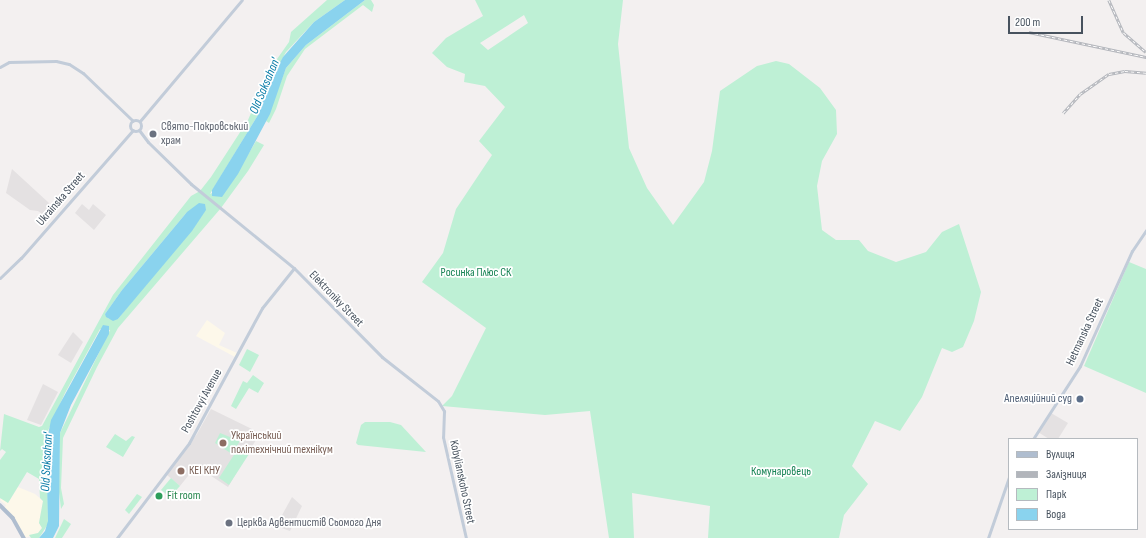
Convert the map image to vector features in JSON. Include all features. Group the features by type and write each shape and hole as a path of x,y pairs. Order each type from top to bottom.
{"main road":[{"path":"140,122 242,0"},
{"path":"0,67 9,62 56,61 69,64 83,73 133,121 140,122"},
{"path":"133,121 131,126 133,130 139,130 142,126 140,122"},
{"name":"Ukrainska Street","path":"0,278 21,258 133,130"},
{"name":"Elektroniky Street","path":"139,130 148,142 170,165 294,268 372,348 442,406"},
{"name":"Hetmanska Street","path":"1034,438 1080,366 1132,251 1146,230"},
{"name":"Poshtovyi Avenue","path":"117,538 189,443 262,308 294,268"},
{"name":"Kobylianskoho Street","path":"442,406 444,414 443,437 466,538"},
{"path":"988,538 1008,480"},
{"path":"0,505 17,525 24,538"}],"shaded area":[{"path":"12,169 49,203 46,207 54,213 49,219 38,211 30,210 6,193"},
{"path":"82,204 89,210 93,204 106,215 94,230 75,213"},
{"path":"207,320 225,333 219,345 237,353 235,357 196,336"},
{"path":"73,332 83,342 71,363 58,355"},
{"path":"43,384 58,392 41,425 27,420"},
{"name":"Український політехнічний технікум","path":"211,409 260,433 228,487 196,466 180,486 167,475 197,434"},
{"path":"1051,413 1068,423 1059,438 1047,438 1038,432"},
{"path":"18,487 35,494 43,501 39,523 42,528 38,533 25,538 4,509 6,505 0,500 2,497 8,503"},
{"path":"292,497 302,506 290,531 276,526"}],"green space":[{"path":"327,0 345,0 314,22 286,52 268,85 258,115 210,194 230,185 256,141 264,145 248,171 221,208 118,328 97,367 63,438 61,488 64,504 61,509 59,492 60,433 110,330 100,329 65,393 47,433 48,524 39,538 31,538 29,535 38,533 42,528 39,523 43,501 40,498 39,479 27,472 8,503 0,498 0,460 6,452 2,449 0,451 4,414 39,427 42,426 113,295 191,196 200,191 211,177 248,120 270,69 289,42 291,32","holes":["187,212 140,291 118,319 109,319 105,314 122,290"]},
{"path":"365,0 371,0 374,5 372,12 363,5 305,49 287,76 276,109 269,123 266,121 286,68 306,45"},
{"path":"475,0 623,0 618,44 629,148 647,188 673,225 704,182 712,151 720,91 757,66 776,61 789,64 820,88 836,110 837,134 822,161 817,186 822,230 836,240 859,240 868,251 896,262 926,252 942,232 959,224 981,292 974,321 963,347 952,352 942,348 922,397 900,431 875,421 852,466 868,484 844,515 839,538 708,538 710,506 632,493 634,538 609,538 590,411 545,415 442,406 452,396 486,328 422,282 443,253 456,209 492,155 479,141 505,107 485,86 464,82 465,74 447,67 432,53 446,38 483,16","holes":["524,15 528,23 488,50 480,43"]},
{"path":"1129,262 1146,269 1146,393 1084,366"},
{"path":"247,349 259,355 250,372 239,365"},
{"path":"253,375 264,383 258,393 249,388 236,409 231,406 243,381 247,383"},
{"path":"365,422 390,422 401,425 426,452 358,445 356,443 361,425"},
{"path":"220,433 240,441 232,454 215,443"},
{"path":"115,434 126,441 132,436 135,437 123,457 106,447"},
{"path":"239,447 249,454 229,485 219,478"},
{"path":"171,478 180,486 170,497 161,490"},
{"path":"137,494 142,497 129,514 125,510"},
{"path":"64,519 71,524 62,538 55,538"}],"water":[{"path":"345,0 365,0 306,45 286,68 270,114 238,174 222,197 212,196 212,190 258,115 268,85 283,57 314,22"},
{"path":"199,203 205,204 206,210 192,231 118,319 113,321 106,317 105,314 122,290 187,212"},
{"name":"Old Saksahan'","path":"103,325 109,326 109,334 71,405 60,433 59,526 53,538 39,538 45,531 48,521 46,445 51,420"}],"railway":[{"path":"1109,0 1124,33 1146,52"},
{"path":"1029,32 1146,57"},
{"path":"1063,113 1080,94 1109,74 1125,71 1146,73"}],"place":[{"name":"Свято-Покровський храм","path":"153,134"},
{"name":"Апеляційний суд","path":"1080,399"},
{"name":"Український політехнічний технікум","path":"223,443"},
{"name":"КЕІ КНУ","path":"181,471"},
{"name":"Fit room","path":"159,496"},
{"name":"Церква Адвентистів Сьомого Дня","path":"229,523"}],"park label":[{"name":"Росинка Плюс СК","path":"476,273"},
{"name":"Комунаровець","path":"781,472"}]}
